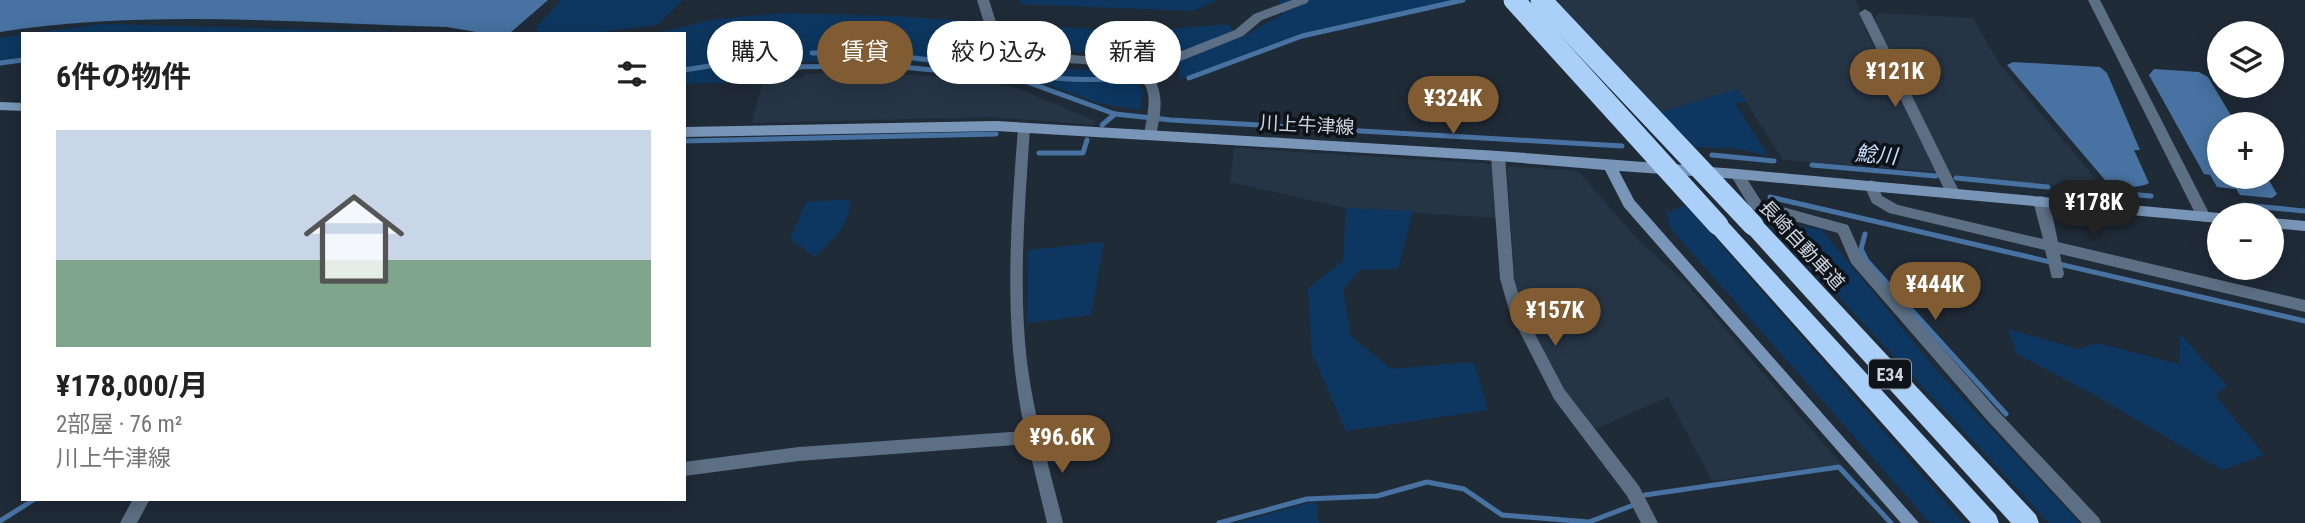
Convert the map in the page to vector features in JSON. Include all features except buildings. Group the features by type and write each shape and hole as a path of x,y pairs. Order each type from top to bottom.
{"highway":[{"name":"E34","path":"1514,0 1987,523"},
{"name":"長崎自動車道","path":"1541,0 1754,225 2027,523"}],"main road":[{"path":"0,106 21,107"},
{"name":"川上牛津線","path":"686,132 996,126 1151,131 1737,174 2207,217"},
{"path":"1609,166 1629,203 1912,523"},
{"path":"2284,224 2305,226"}],"street":[{"path":"983,0 998,44 1011,56 1085,62"},
{"path":"1181,56 1239,33 1258,17 1303,0"},
{"path":"2094,0 2204,217"},
{"path":"1864,13 1953,193"},
{"path":"1151,84 1156,98 1151,131"},
{"path":"1024,128 1016,261 1020,362 1034,437 1055,523"},
{"path":"1498,156 1507,279 1517,313 1559,394 1633,491 1650,523"},
{"path":"1737,174 1756,205 1843,229 1856,260 1992,415 2093,523"},
{"path":"1871,185 1877,199 1894,209 2305,306"},
{"path":"2040,201 2057,274"},
{"path":"686,468 799,454 1034,437"},
{"path":"128,523 141,501"}],"shaded area":[{"path":"0,0 548,0 511,32 476,32 447,27 167,19 56,25 0,32"},
{"path":"561,0 683,0 657,25 602,32 534,30"},
{"path":"1019,0 1218,0 1193,11 1019,4"},
{"path":"1279,0 1455,0 1300,34 1181,79 1181,28 1228,24 1239,39 1283,14"},
{"path":"1555,0 1856,0 1865,29 1939,172 1783,160 1738,89 1660,112"},
{"path":"782,13 969,21 927,21 927,63 913,62 913,21 817,21 817,61 803,62 803,21 707,21"},
{"path":"1879,13 1973,18 1998,62 2105,190 1951,176 1872,21"},
{"path":"707,21 707,83 686,84 686,32 660,32"},
{"path":"105,24 399,32 41,32"},
{"path":"1071,28 1085,29 1085,53 1071,52"},
{"path":"21,35 21,58 0,60 0,38"},
{"path":"2013,62 2100,67 2107,73 2140,150 2134,150 2149,183 2127,186 2105,180 2007,65"},
{"path":"1071,69 1085,70 1085,84 1137,84 1144,92 1140,110 1098,103 1046,84 1071,84"},
{"path":"2154,69 2199,72 2207,76 2207,98 2221,98 2229,112 2207,112 2207,174 2204,174 2149,75"},
{"path":"817,74 817,84 913,84 913,75 927,76 927,84 995,84 1019,89 1095,121 1095,125 991,117 752,123 762,84 803,84 803,76"},
{"path":"1738,89 1746,102 1735,103 1768,156 1734,148 1696,147 1660,112"},
{"path":"1234,148 1493,164 1497,218 1346,208 1230,182"},
{"path":"1507,166 1578,171 1639,241 1686,283 1841,464 1712,481 1668,397 1593,430 1557,380 1515,287"},
{"path":"2236,189 2274,189 2277,194 2272,198 2240,195"},
{"path":"850,199 844,224 815,257 790,239 806,202"},
{"path":"1686,205 1964,523 1930,523 1671,229 1666,213"},
{"path":"1346,208 1413,211 1398,269 1360,270 1343,289 1351,336 1391,369 1474,362 1488,410 1346,431 1312,354 1308,288 1343,261"},
{"path":"1770,223 1821,229 1939,373 2080,523 2049,523"},
{"path":"1104,242 1091,315 1027,323 1028,250"},
{"path":"2008,329 2078,349 2097,343 2179,364 2180,334 2227,386 2215,395 2264,455 2222,470 2091,393 2017,354"},
{"path":"1316,501 1319,523 1235,523"}],"waterway":[{"path":"1189,78 1302,36 1463,0"},
{"path":"812,53 910,57 1085,80"},
{"path":"0,63 21,60"},
{"path":"686,70 707,66"},
{"path":"803,67 892,66 985,75 1027,82 1115,114"},
{"path":"1102,125 1115,114"},
{"path":"1115,114 1171,120 1622,146"},
{"path":"686,141 996,134"},
{"path":"1039,153 1083,153 1087,140"},
{"name":"鯰川","path":"1712,155 1774,161"},
{"name":"鯰川","path":"1812,165 1936,176"},
{"name":"鯰川","path":"1956,178 2048,187"},
{"name":"鯰川","path":"2090,191 2151,196"},
{"path":"1770,197 2305,321"},
{"name":"鯰川","path":"2284,209 2305,211"},
{"path":"1865,234 1861,249 1867,261 2006,414"},
{"path":"1645,495 1839,467 1891,523"},
{"path":"1219,523 1307,499 1377,496 1427,482 1464,489 1502,515 1589,522 1631,506"},
{"path":"0,521 32,501"}]}
